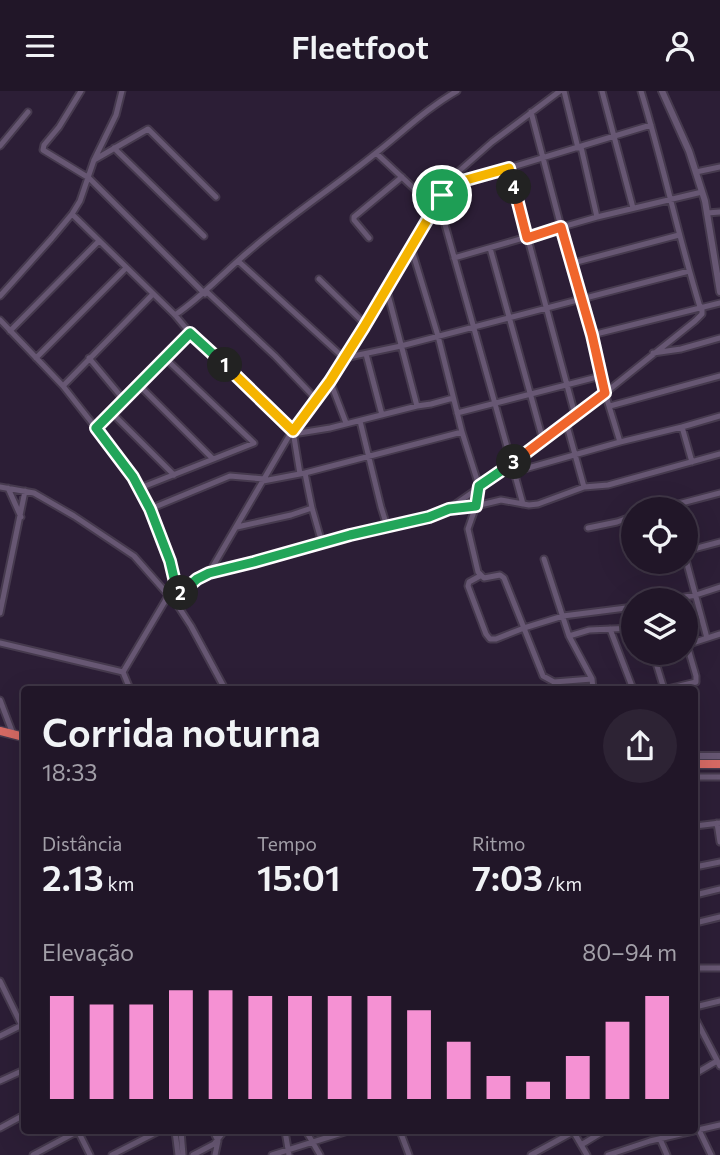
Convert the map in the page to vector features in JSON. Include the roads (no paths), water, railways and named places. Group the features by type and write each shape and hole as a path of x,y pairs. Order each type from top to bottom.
{"highway":[{"path":"0,731 21,736"},
{"path":"698,764 720,764"}],"street":[{"path":"81,91 43,150 89,178 316,398"},
{"path":"0,296 72,214 80,201 94,160 116,115 122,94 115,91"},
{"path":"175,316 206,293 264,239 427,111 457,91"},
{"path":"209,573 263,480 330,381 448,185 458,172 492,142 562,91 597,217"},
{"path":"602,91 633,208"},
{"path":"449,509 605,393 702,313 641,91"},
{"path":"662,91 689,151 702,192 719,272 720,292"},
{"path":"0,146 28,112"},
{"path":"531,112 620,442"},
{"path":"448,185 651,125"},
{"path":"94,160 148,129 216,197"},
{"path":"114,148 204,236"},
{"path":"376,153 435,208 443,221 523,505"},
{"path":"696,172 720,167"},
{"path":"509,168 575,415"},
{"path":"369,238 354,221 354,217 402,177"},
{"path":"454,258 597,217 702,192"},
{"path":"707,213 720,212"},
{"path":"72,214 293,433 322,543"},
{"path":"573,263 679,235"},
{"path":"10,331 99,241"},
{"path":"411,247 479,486 468,529 476,567 481,576"},
{"path":"490,248 543,440"},
{"path":"238,261 344,358"},
{"path":"36,358 125,268"},
{"path":"344,358 401,346 689,271"},
{"path":"319,279 365,324"},
{"path":"386,287 416,406"},
{"path":"62,386 153,294"},
{"path":"592,335 720,303"},
{"path":"0,320 62,386 139,488 170,561 178,607"},
{"path":"96,428 190,333"},
{"path":"653,353 720,338"},
{"path":"366,354 382,415"},
{"path":"89,358 124,400"},
{"path":"139,488 254,443 165,358"},
{"path":"457,413 601,376"},
{"path":"610,406 720,376"},
{"path":"330,381 346,423"},
{"path":"139,385 213,459"},
{"path":"293,433 318,431 453,398"},
{"path":"111,412 174,475"},
{"path":"514,472 720,416"},
{"path":"360,421 387,526"},
{"path":"566,422 584,487"},
{"path":"682,427 692,462"},
{"path":"150,509 230,476 263,480 303,473 462,432"},
{"path":"178,595 209,573 429,517 449,509 501,500 523,505 538,504 584,487 608,485 720,454"},
{"path":"0,487 34,493 121,546 140,562 178,607 223,686"},
{"path":"8,488 21,517"},
{"path":"0,613 25,491"},
{"path":"698,499 720,493"},
{"path":"236,528 312,508"},
{"path":"588,528 621,519"},
{"path":"698,548 720,543"},
{"path":"544,559 569,636 592,679 593,686"},
{"path":"592,679 554,682 546,678 541,673 524,628 502,576 481,576 469,582 468,586 488,638 492,640 524,628 563,616 621,609"},
{"path":"698,594 720,587"},
{"path":"123,672 168,596"},
{"path":"698,603 707,638"},
{"path":"610,629 633,686"},
{"path":"569,636 589,630 621,629"},
{"path":"698,641 720,634"},
{"path":"0,643 123,672"},
{"path":"657,665 665,686"},
{"path":"679,686 696,682 691,665"},
{"path":"123,672 129,686"},
{"path":"0,700 13,734"},
{"path":"698,755 720,756"},
{"path":"698,777 720,777"},
{"path":"698,826 719,823 720,842"},
{"path":"698,866 720,862"},
{"path":"698,894 720,889"},
{"path":"698,922 720,917"},
{"path":"698,968 720,968"},
{"path":"0,981 2,992 21,1024"},
{"path":"698,1006 720,1000"},
{"path":"698,1024 718,1063 698,1073"},
{"path":"0,1037 21,1028"},
{"path":"0,1081 21,1071"},
{"path":"0,1128 21,1117"},
{"path":"711,1155 699,1130 720,1125"},
{"path":"33,1155 72,1134"},
{"path":"80,1134 90,1155"},
{"path":"112,1155 153,1134"},
{"path":"175,1134 178,1155"},
{"path":"181,1134 183,1155"},
{"path":"215,1134 218,1140 215,1155"},
{"path":"193,1155 214,1144 222,1134"},
{"path":"285,1134 288,1152"},
{"path":"308,1134 320,1155"},
{"path":"272,1155 338,1134"},
{"path":"401,1134 409,1155"},
{"path":"531,1155 568,1134"},
{"path":"575,1134 587,1155"},
{"path":"581,1145 599,1134"},
{"path":"608,1155 682,1134"},
{"path":"660,1139 667,1155"}]}
